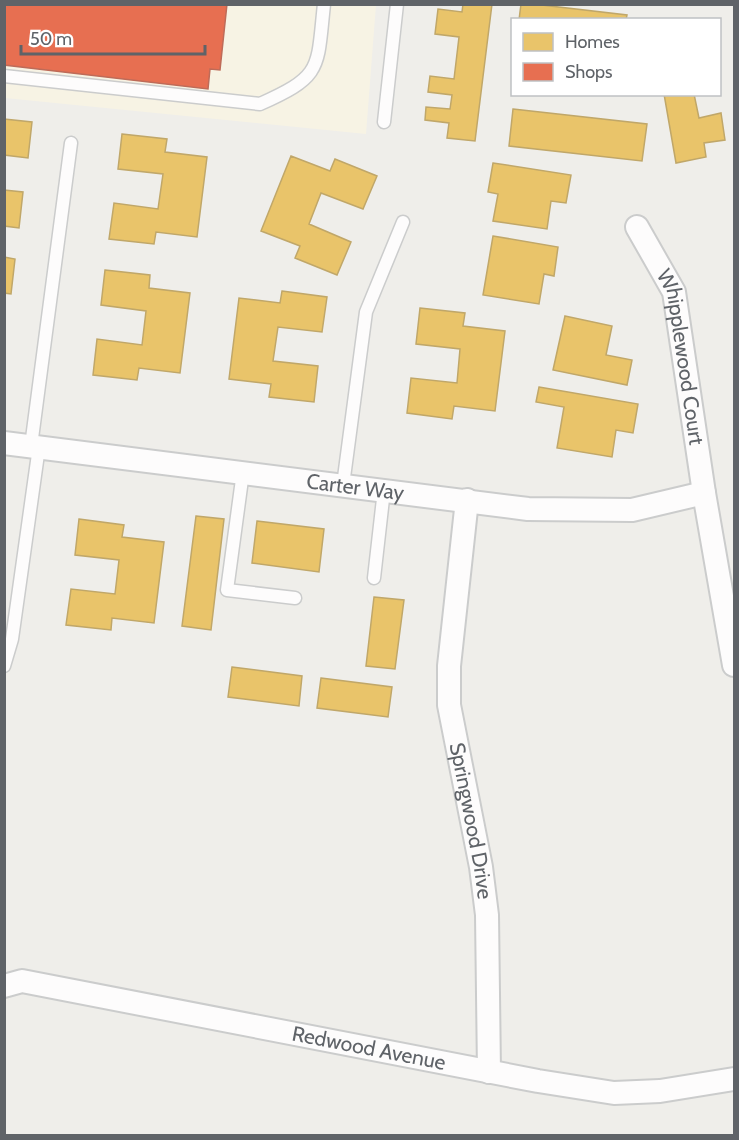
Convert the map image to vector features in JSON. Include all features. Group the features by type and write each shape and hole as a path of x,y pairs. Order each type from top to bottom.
{"street":[{"name":"Whipplewood Court","path":"637,227 674,292 704,493 735,665"},
{"name":"Carter Way","path":"4,443 528,509 632,510 704,493"},
{"name":"Springwood Drive","path":"467,500 449,666 449,705 481,867 487,915 489,1072"},
{"name":"Redwood Avenue","path":"4,986 22,981 489,1072 614,1093 660,1091 735,1079"}],"lane":[{"path":"4,76 260,104 287,92 310,76 318,60 324,4"},
{"path":"384,122 397,4"},
{"path":"4,666 12,639 71,143"},
{"path":"343,485 366,312 403,222"},
{"path":"243,472 227,590 295,598"},
{"path":"374,578 384,490"}],"shaded area":[{"path":"4,5 376,5 366,134 5,98"}],"building: Homes":[{"path":"463,4 492,4 475,141 447,138 449,123 425,120 426,107 450,109 452,95 428,92 430,76 454,79 459,37 435,34 438,9 462,12"},
{"path":"521,4 627,15 626,18 519,18"},
{"path":"664,96 694,96 699,118 721,113 725,140 704,143 706,157 676,163"},
{"path":"513,109 647,124 642,161 509,146"},
{"path":"4,119 32,122 28,158 4,155"},
{"path":"122,134 167,139 165,152 207,157 197,237 156,232 154,244 109,239 114,203 158,209 163,174 118,169"},
{"path":"291,156 330,171 335,159 377,176 363,209 321,193 309,224 351,242 337,275 295,258 300,246 261,231"},
{"path":"493,163 571,175 566,203 551,201 547,229 493,221 498,194 488,192"},
{"path":"4,190 23,192 19,228 4,226"},
{"path":"493,236 558,247 554,276 544,274 539,304 483,295"},
{"path":"4,257 15,259 11,294 4,293"},
{"path":"105,270 150,275 149,288 190,293 180,373 139,368 137,380 93,375 97,339 142,345 146,311 101,305"},
{"path":"282,291 327,297 322,332 278,327 273,361 318,366 314,402 269,397 271,384 229,379 239,298 280,303"},
{"path":"420,308 465,313 463,326 505,331 495,411 454,406 452,419 407,413 411,378 457,383 460,349 416,344"},
{"path":"565,316 612,326 606,355 632,360 627,385 553,370"},
{"path":"539,387 638,404 633,433 616,430 612,457 557,448 564,407 536,402"},
{"path":"196,516 224,519 211,630 182,626"},
{"path":"79,519 124,525 122,537 164,542 154,623 112,618 111,630 66,625 71,589 115,594 119,560 75,555"},
{"path":"257,521 324,529 319,572 252,563"},
{"path":"374,597 404,600 395,669 366,666"},
{"path":"232,667 302,676 299,706 228,697"},
{"path":"321,678 392,687 388,717 317,708"}],"building: Shops":[{"path":"4,4 227,4 220,70 210,69 208,89 4,65"}]}
